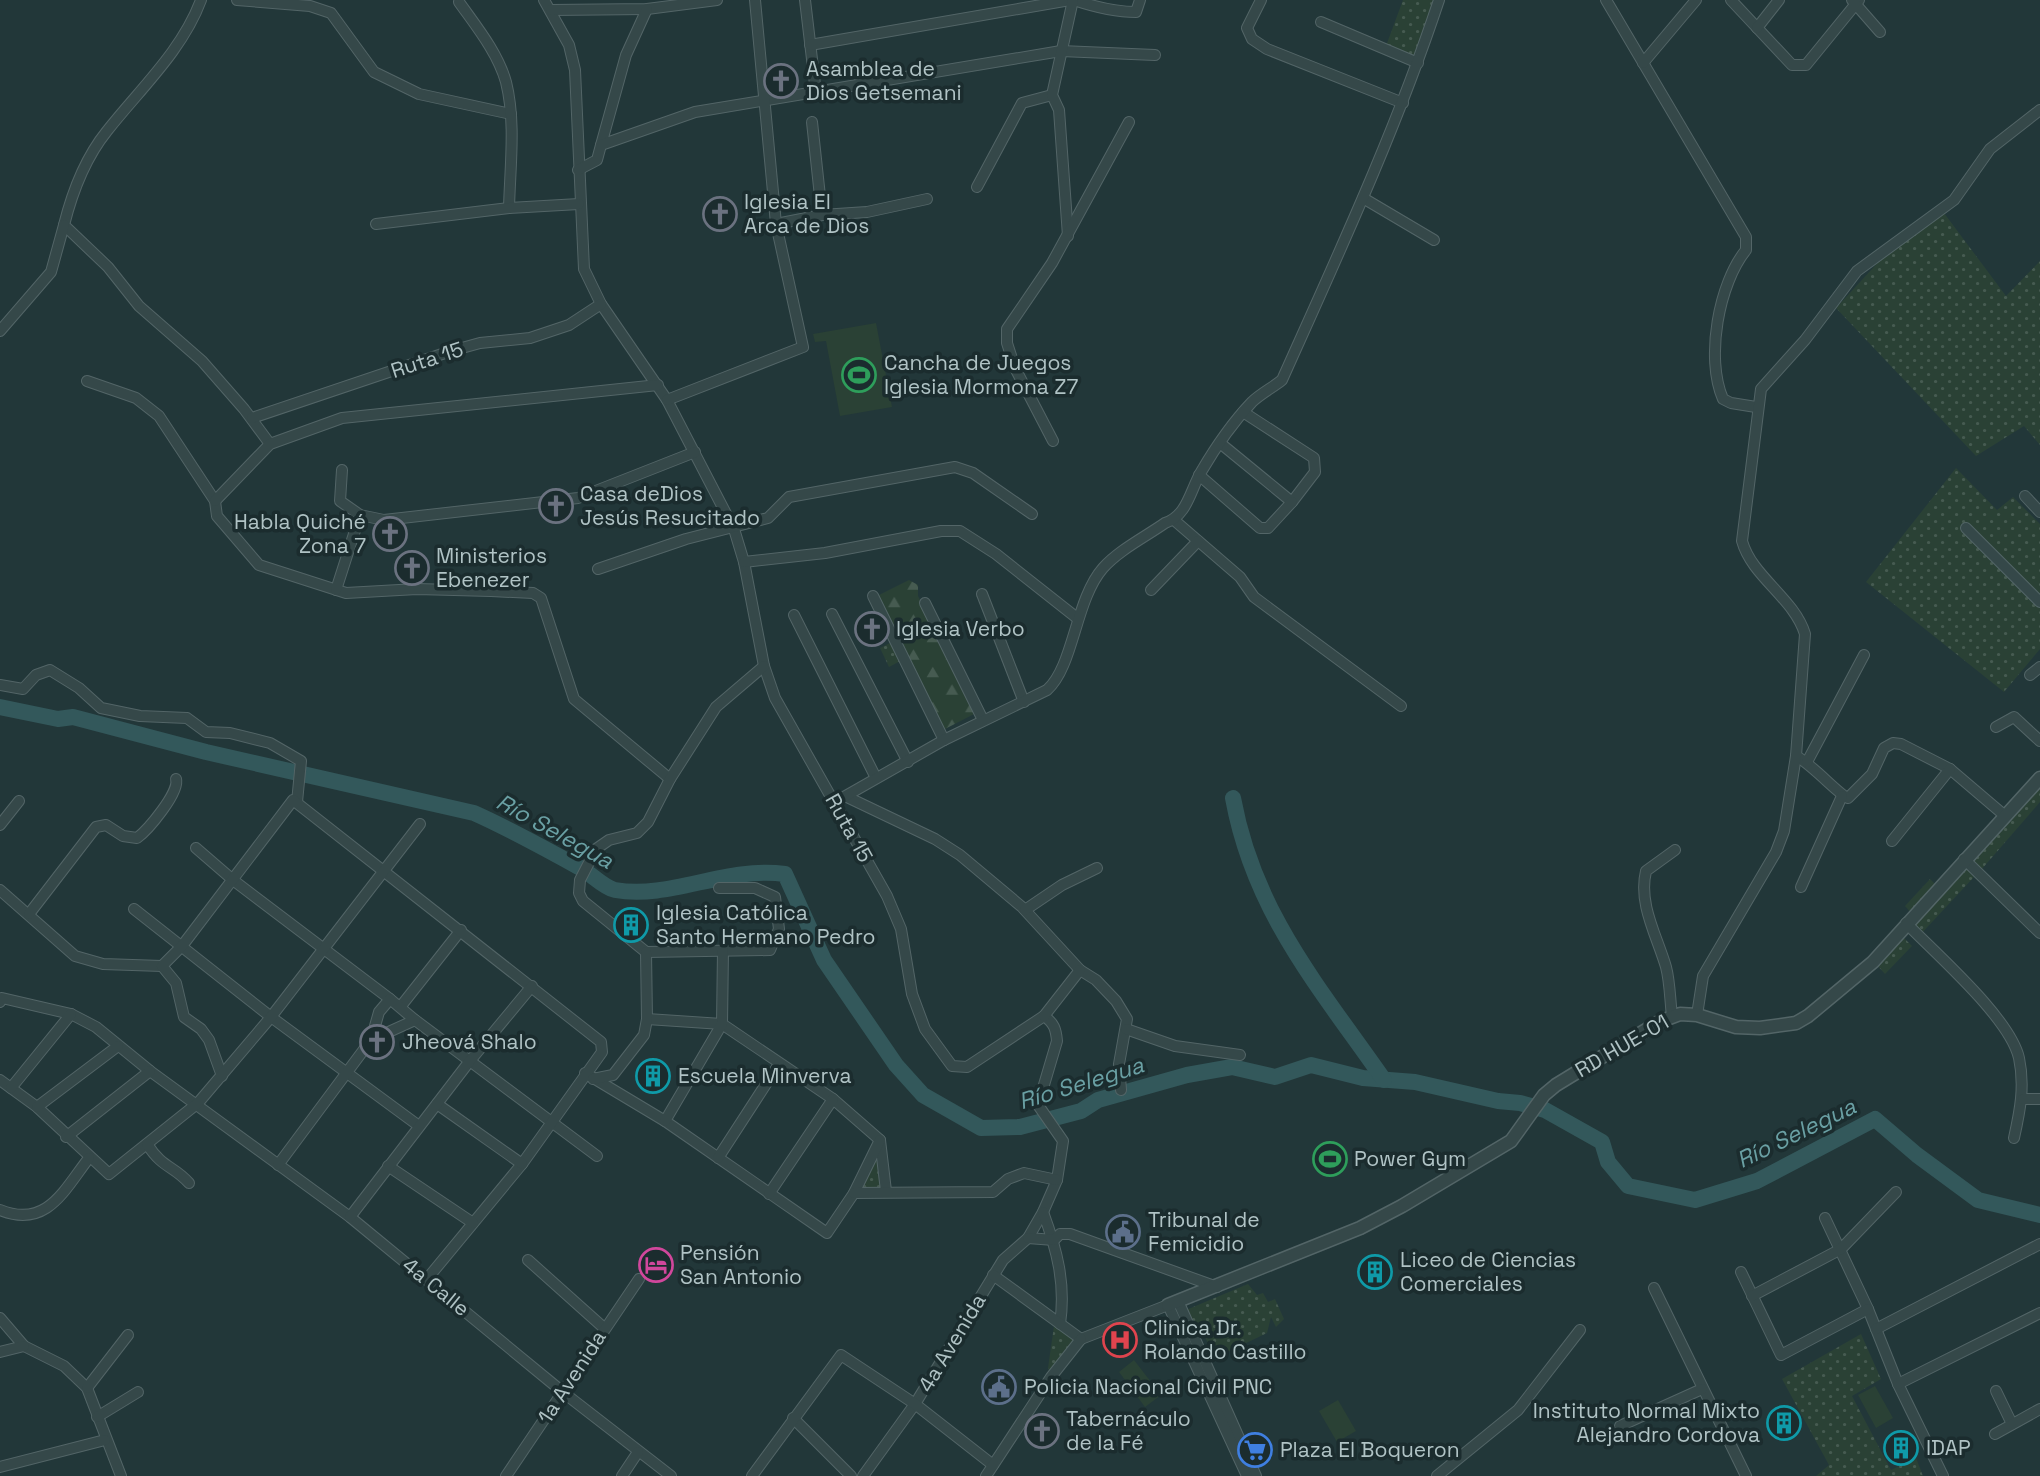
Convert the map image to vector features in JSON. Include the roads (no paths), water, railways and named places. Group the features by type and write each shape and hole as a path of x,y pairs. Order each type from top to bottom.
{"street":[{"path":"0,331 4,320 51,272 71,196 105,134 190,29 201,0"},
{"path":"236,0 310,6 331,13 374,72 419,94 511,114"},
{"name":"Ruta 15","path":"544,0 569,45 576,70 579,204 584,269 601,304 658,384 734,529 744,562 764,666 775,698 835,802 901,929 912,994 926,1029 952,1066 967,1067 1044,1016"},
{"path":"551,10 647,9 717,0"},
{"path":"667,400 801,350 776,224 762,102 755,0"},
{"path":"805,0 816,93"},
{"path":"810,45 1072,0 1105,10 1136,12 1140,0"},
{"path":"1068,236 1060,117 1052,96 1072,0"},
{"path":"1261,0 1247,28 1252,39 1267,49 1403,103"},
{"path":"835,802 944,740 1024,702 1057,681 1077,618 1103,569 1164,523 1174,520 1188,502 1199,475 1243,412 1254,400 1282,380 1403,103 1439,0"},
{"path":"1643,63 1696,0"},
{"path":"1731,0 1792,65 1799,67 1806,65 1855,2 1880,32"},
{"path":"1757,28 1779,0"},
{"path":"1609,1 1749,244 1726,285 1716,334 1719,382 1723,399 1731,404 1756,407"},
{"path":"459,2 486,41 506,80 511,114 509,208"},
{"path":"578,170 597,160 626,55 647,9"},
{"path":"1321,22 1418,63"},
{"path":"601,145 695,112 1061,51 1155,55"},
{"path":"977,187 1022,103 1052,96"},
{"path":"1697,1015 1703,976 1776,852 1784,831 1796,756 1805,634 1797,618 1748,555 1742,541 1756,407 1761,389 1805,340 1857,271 1954,200 1990,149 2040,110"},
{"path":"812,122 822,215"},
{"path":"1053,441 1015,368 1006,335 1068,236 1129,122"},
{"path":"1363,198 1434,240"},
{"path":"776,224 822,215 867,212 927,199"},
{"path":"376,225 509,208 579,204"},
{"path":"64,225 108,267 139,306 202,361 252,418 270,444"},
{"name":"Ruta 15","path":"252,418 451,351 480,343 544,334 569,325 601,304"},
{"path":"87,381 136,398 159,416 215,501 216,516 259,565 346,593 417,589 533,593 541,598 574,699 670,779"},
{"path":"215,501 270,444 342,418 658,384"},
{"path":"1199,475 1260,528 1268,528 1315,472 1314,458 1243,412"},
{"path":"1220,443 1292,502"},
{"path":"342,470 338,496 359,515 384,520 578,498 695,452"},
{"path":"598,569 686,540 768,518 789,497 956,467 973,473 1032,514"},
{"path":"2025,496 2040,512"},
{"path":"336,590 359,515"},
{"path":"1174,520 1240,577 1254,597 1401,706"},
{"path":"1966,528 2040,602"},
{"path":"744,562 825,553 941,531 960,531 996,554 1077,618"},
{"path":"1151,590 1198,541"},
{"path":"982,594 1024,702"},
{"path":"873,596 944,740"},
{"path":"925,603 983,720"},
{"path":"832,614 908,762"},
{"path":"794,615 876,778"},
{"path":"1807,762 1864,655"},
{"path":"719,888 755,888 775,897 779,929 770,950 646,952 583,901 579,893 580,880 596,849 609,841 637,833 648,822 670,779 716,707 764,666"},
{"path":"2030,675 2040,667"},
{"path":"0,685 23,689 36,675 50,670 79,688 101,708 140,716 187,718 206,732 230,733 270,743 301,761 299,796"},
{"path":"1996,727 2014,717 2040,741"},
{"path":"1796,756 1807,762 1842,796 1848,797 1854,794 1878,766 1884,748 1893,743 1922,752 1950,769 2004,815"},
{"path":"1892,841 1950,769"},
{"name":"RD HUE-01","path":"1173,1303 1360,1228 1469,1167 1518,1134 1544,1095 1672,1016 1697,1015 1736,1027 1760,1028 1796,1023 1839,993 1873,962 2040,778"},
{"path":"29,914 96,827 106,825 123,836 137,838 144,833 176,790 176,779"},
{"path":"299,796 386,872 601,1042 602,1052 589,1076 551,1122 522,1164 427,1279"},
{"path":"0,890 75,956 103,964 162,966 182,946 293,800 299,796"},
{"path":"1801,887 1842,796"},
{"path":"847,797 935,839 960,855 1025,910 1080,970 1096,980 1116,1000 1126,1019 1119,1064 1121,1090"},
{"path":"0,825 19,801"},
{"path":"0,1080 37,1107 66,1137 110,1174 198,1103 222,1076 386,872 419,824"},
{"path":"196,848 233,880 401,1006 469,1062 597,1156"},
{"path":"1672,1016 1667,969 1653,934 1643,885 1646,872 1675,850"},
{"path":"1964,859 2040,933"},
{"path":"1025,910 1062,885 1097,868"},
{"path":"135,909 271,1017 419,1126"},
{"path":"1906,923 2003,1025 2019,1056 2023,1099 2014,1138"},
{"path":"401,1006 461,930"},
{"path":"665,1122 722,1024 723,950"},
{"path":"589,1076 613,1075 644,1035 647,1019 646,952"},
{"path":"162,966 176,983 184,1017 201,1029 209,1040 222,1076"},
{"path":"1060,1324 1065,1296 1054,1240 1043,1212 1057,1180 1063,1141 1040,1111 1057,1041 1052,1021 1044,1016 1080,970"},
{"path":"350,1217 469,1062 532,986"},
{"name":"4a Calle","path":"0,1002 2,998 71,1014 96,1027 150,1071 198,1103 350,1217 564,1393 671,1476"},
{"path":"278,1165 371,1040 379,1012 390,999"},
{"path":"11,1088 71,1014"},
{"path":"647,1019 722,1024 833,1099 880,1140 886,1191"},
{"path":"371,1040 415,1020"},
{"path":"1126,1029 1175,1046 1240,1055"},
{"path":"37,1107 118,1046"},
{"path":"719,1158 779,1065"},
{"path":"66,1137 150,1071"},
{"path":"589,1076 665,1122 827,1233 854,1193 880,1140"},
{"path":"769,1194 833,1099"},
{"path":"2023,1099 2040,1099"},
{"path":"437,1104 522,1164"},
{"path":"147,1144 158,1161 182,1174 189,1182"},
{"path":"0,1210 11,1214 38,1214 53,1205 89,1158"},
{"path":"388,1166 473,1223"},
{"path":"854,1193 993,1192 1008,1179 1024,1173 1057,1180"},
{"path":"1752,1296 1841,1249 1896,1192"},
{"name":"4a Avenida","path":"863,1476 915,1404 993,1275 1012,1250 1028,1238 1043,1212"},
{"path":"1825,1218 1868,1309 1898,1384 1943,1476"},
{"path":"1054,1240 1059,1234 1070,1234 1217,1287"},
{"path":"1028,1238 1054,1240"},
{"path":"1876,1329 2040,1244"},
{"path":"528,1261 604,1328"},
{"path":"1741,1272 1781,1355 1868,1309"},
{"path":"993,1275 1081,1339"},
{"name":"1a Avenida","path":"509,1475 639,1279"},
{"path":"1654,1288 1746,1476"},
{"path":"986,1476 1051,1377 1081,1339 1173,1303"},
{"path":"1173,1303 1247,1476"},
{"path":"1173,1303 1256,1476"},
{"path":"1898,1384 2040,1313"},
{"path":"0,1318 23,1346 64,1366 87,1388 121,1476"},
{"path":"1437,1476 1518,1410 1580,1330"},
{"path":"87,1388 128,1335"},
{"path":"0,1352 23,1346"},
{"path":"752,1476 841,1355 915,1404 993,1465"},
{"path":"1620,1426 1702,1390"},
{"path":"1996,1391 2012,1424"},
{"path":"97,1417 138,1392"},
{"path":"1994,1434 2040,1409"},
{"path":"793,1418 851,1476"},
{"path":"0,1467 105,1440"},
{"path":"622,1476 638,1452"}],"waterway":[{"name":"Río Selegua","path":"0,707 58,719 73,717 206,752 474,813 557,855 615,890 656,891 741,875 785,874 824,960 896,1065 923,1095 981,1128 1020,1127 1081,1111 1098,1100 1187,1075 1232,1067 1275,1077 1311,1065 1363,1078 1415,1082 1545,1110 1602,1142 1608,1162 1628,1186 1695,1200 1757,1181 1875,1119 1917,1155 1978,1200 2040,1215"},
{"path":"1233,798 1256,878 1273,914 1314,981 1384,1080"}],"place":[{"name":"Asamblea de Dios Getsemani","path":"781,81"},
{"name":"Iglesia El Arca de Dios","path":"720,214"},
{"name":"Cancha de Juegos Iglesia Mormona Z7","path":"859,375"},
{"name":"Casa deDios Jesús Resucitado","path":"556,506"},
{"name":"Habla Quiché Zona 7","path":"390,534"},
{"name":"Ministerios Ebenezer","path":"412,568"},
{"name":"Iglesia Verbo","path":"872,629"},
{"name":"Iglesia Católica Santo Hermano Pedro","path":"631,925"},
{"name":"Jheová Shalo","path":"377,1042"},
{"name":"Escuela Minverva","path":"653,1076"},
{"name":"Power Gym","path":"1330,1159"},
{"name":"Tribunal de Femicidio","path":"1123,1232"},
{"name":"Pensión San Antonio","path":"656,1265"},
{"name":"Liceo de Ciencias Comerciales","path":"1375,1272"},
{"name":"Clinica Dr. Rolando Castillo","path":"1120,1340"},
{"name":"Policia Nacional Civil PNC","path":"999,1387"},
{"name":"Instituto Normal Mixto Alejandro Cordova","path":"1784,1423"},
{"name":"Tabernáculo de la Fé","path":"1042,1431"},
{"name":"IDAP","path":"1901,1448"},
{"name":"Plaza El Boqueron","path":"1255,1450"}]}
